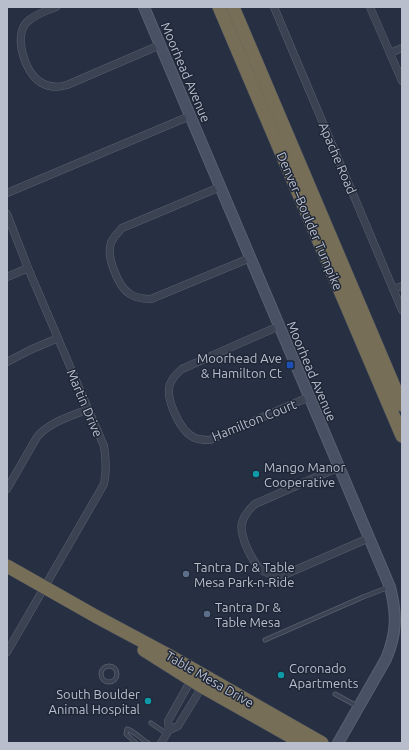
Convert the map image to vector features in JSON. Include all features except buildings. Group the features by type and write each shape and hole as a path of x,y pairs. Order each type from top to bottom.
{"highway":[{"name":"Denver–Boulder Turnpike","path":"219,7 402,436"},
{"name":"Denver–Boulder Turnpike","path":"233,7 402,405"},
{"name":"Table Mesa Drive","path":"7,566 97,617 157,659 322,743"},
{"name":"Table Mesa Drive","path":"198,681 302,743"}],"street":[{"path":"56,7 33,17 26,23 20,36 20,44 32,75 39,82 48,86 55,87 66,85 160,45"},
{"name":"Moorhead Avenue","path":"144,7 390,587 395,614 394,635 386,659 338,743"},
{"name":"Apache Road","path":"274,7 402,310"},
{"path":"370,7 402,81"},
{"path":"390,53 402,48"},
{"path":"7,193 190,116"},
{"path":"220,187 122,228 110,244 110,258 122,286 128,293 137,298 151,299 250,258"},
{"name":"Martin Drive","path":"7,214 28,268 104,446 106,460 104,484 7,652"},
{"path":"7,277 28,268"},
{"path":"393,289 402,286"},
{"name":"Hamilton Court","path":"279,326 182,369 174,376 170,384 169,396 181,426 194,437 202,440 210,440 310,397"},
{"path":"7,362 58,338"},
{"path":"7,489 42,431 50,425 88,409"},
{"path":"339,467 255,504 243,519 241,534 254,564 262,571 276,575 284,574 369,538"},
{"path":"162,743 168,732 168,721 198,681"},
{"path":"168,732 178,726 198,681"}],"lane":[{"path":"265,640 363,597 390,587"},
{"path":"108,667 114,669 116,675 110,682 103,680 101,677 102,670 108,667"},
{"path":"335,694 358,707"},
{"path":"151,723 168,732"},
{"path":"136,743 126,734 127,730 131,730 148,743"}],"place":[{"name":"Moorhead Ave & Hamilton Ct","path":"290,365"},
{"name":"Mango Manor Cooperative","path":"256,474"},
{"name":"Tantra Dr & Table Mesa Park-n-Ride","path":"186,574"},
{"name":"Tantra Dr & Table Mesa","path":"207,614"},
{"name":"Coronado Apartments","path":"281,675"},
{"name":"South Boulder Animal Hospital","path":"148,701"}]}
